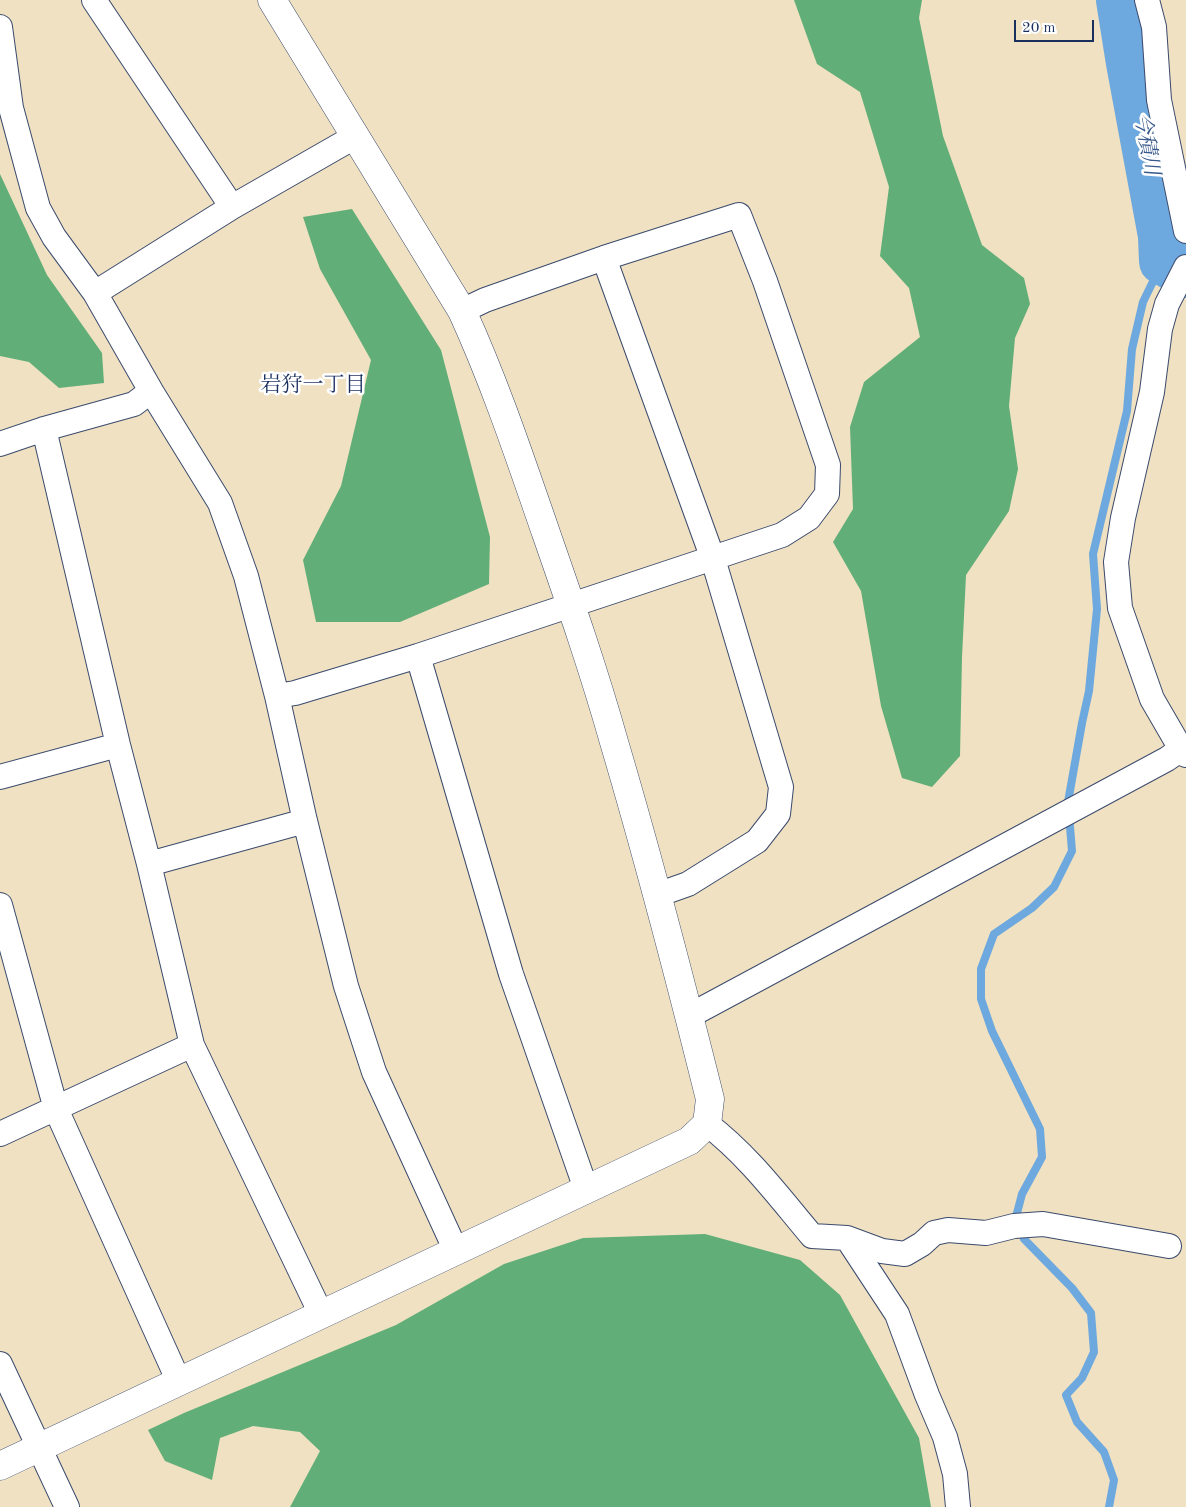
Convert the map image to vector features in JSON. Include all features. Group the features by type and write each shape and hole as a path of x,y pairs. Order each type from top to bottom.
{"street":[{"path":"94,0 232,208"},
{"path":"0,1466 586,1189 690,1142 707,1124 710,1099 657,895 614,741 571,606 502,406 462,311 272,0"},
{"path":"1147,0 1154,27 1159,100 1186,231"},
{"path":"0,27 11,108 38,208 54,237 95,293 151,391 220,503 246,576 277,696 305,822 346,986 374,1072 456,1251"},
{"path":"95,293 232,208 356,136"},
{"path":"277,696 295,693 418,656 782,535 809,518 827,494 828,465 766,281 739,215 604,258 484,300 462,311"},
{"path":"604,258 713,559 781,787 778,814 757,841 688,884 657,895"},
{"path":"689,1016 1183,752 1152,699 1120,608 1116,562 1123,518 1152,392 1160,329 1167,304 1184,277"},
{"path":"0,444 134,404 151,391"},
{"path":"44,430 118,745 149,864 192,1045 321,1314"},
{"path":"418,656 511,974 586,1189"},
{"path":"0,777 118,745"},
{"path":"149,864 305,822"},
{"path":"0,905 56,1109 179,1382"},
{"path":"0,1134 192,1045"},
{"path":"707,1124 729,1140 745,1157 812,1236 847,1238 882,1251 905,1254 922,1244 934,1233 948,1230 986,1233 1014,1226 1043,1224 1169,1246"},
{"path":"847,1238 897,1314 927,1396 945,1437 955,1474 958,1507"},
{"path":"0,1364 68,1507"}],"green space":[{"path":"794,0 922,0 919,18 943,136 982,245 1024,278 1030,304 1015,338 1009,406 1018,469 1009,511 966,575 960,756 932,787 902,778 881,706 861,591 833,542 853,509 850,427 864,382 920,337 909,288 880,256 889,187 860,92 817,64"},
{"path":"0,174 47,275 102,353 104,383 59,388 29,362 0,356"},
{"path":"352,209 441,350 490,537 489,584 400,622 316,622 303,560 341,486 371,360 320,269 303,217"},
{"path":"705,1234 800,1260 840,1295 919,1438 931,1507 290,1507 320,1451 300,1432 253,1426 220,1438 212,1480 165,1461 148,1430 184,1413 396,1325 504,1264 583,1238"}],"waterway":[{"name":"今積川","path":"1120,0 1162,236 1163,261 1186,274"},
{"path":"1109,1507 1114,1480 1104,1452 1077,1422 1066,1395 1082,1378 1094,1352 1091,1313 1072,1288 1024,1239 1016,1217 1022,1194 1042,1157 1040,1129 992,1031 981,999 981,969 994,934 1032,908 1054,887 1072,851 1068,802 1089,691 1097,609 1093,554 1127,411 1132,349 1143,302 1163,261"}],"district":[{"name":"岩狩一丁目","path":"313,385"}]}
